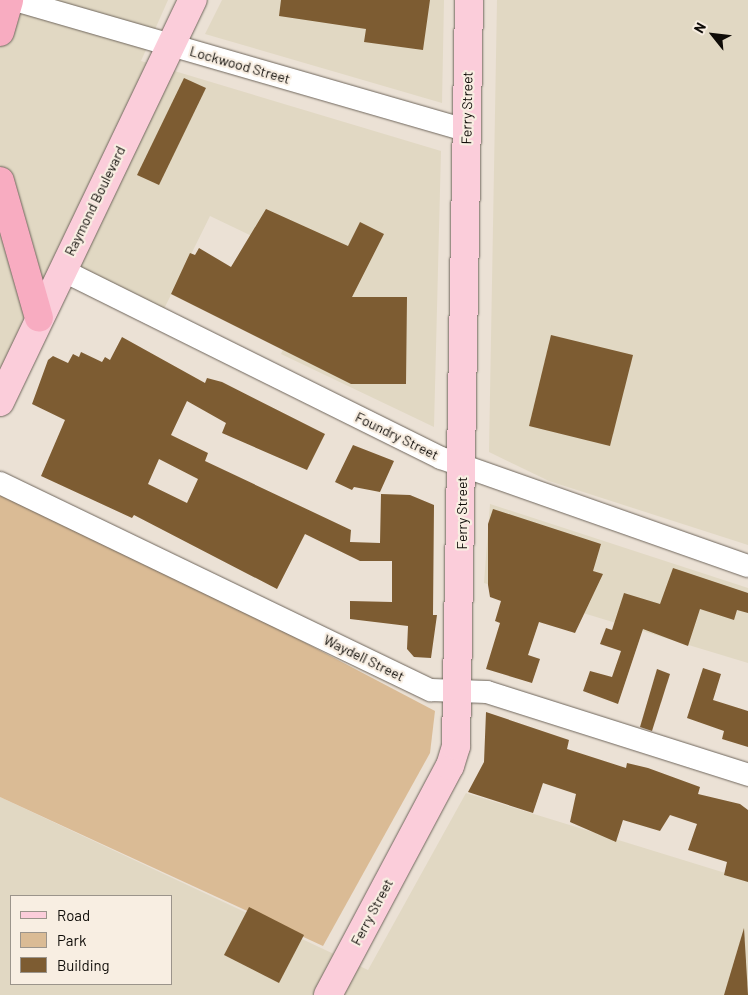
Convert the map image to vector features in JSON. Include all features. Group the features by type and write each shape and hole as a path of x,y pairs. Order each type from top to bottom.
{"highway":[{"path":"0,32 9,0"},
{"path":"0,181 39,318"}],"main road":[{"name":"Raymond Boulevard","path":"0,402 193,0"},
{"name":"Ferry Street","path":"328,995 450,766 460,691 469,0"}],"street":[{"name":"Lockwood Street","path":"15,0 466,130"},
{"name":"Foundry Street","path":"62,270 462,466 748,566"},
{"name":"Waydell Street","path":"0,483 431,690 487,692 748,775"}],"shaded area":[{"path":"0,0 168,0 141,61 441,151 434,427 281,354 319,268 210,216 159,319 65,275 0,411"},
{"path":"222,0 444,0 442,103 205,34"},
{"path":"497,0 748,0 748,545 549,481 489,452"},
{"path":"490,504 748,588 748,663 484,583"},
{"path":"466,793 748,880 748,995 0,995 0,797 368,970"}],"green space":[{"path":"0,482 435,711 430,753 323,946 0,797"}],"building":[{"path":"281,0 430,0 423,50 364,42 366,29 279,16"},
{"path":"184,78 206,88 159,185 137,175"},
{"path":"266,209 348,246 360,222 384,234 352,297 407,297 406,384 351,384 171,294 190,253 195,255 199,248 231,267"},
{"path":"551,335 633,355 610,446 529,426"},
{"path":"122,337 205,383 207,378 222,382 325,434 307,470 222,433 226,423 187,401 171,435 208,453 205,461 351,530 350,542 380,543 381,494 410,495 434,505 433,615 437,615 431,658 414,657 407,649 408,626 350,619 350,601 392,602 392,561 360,561 305,534 277,589 134,515 132,518 41,476 65,420 32,404 48,360 53,356 68,363 73,354 79,357 81,352 102,362 105,357 110,360","holes":["159,459 198,479 187,503 148,484"]},
{"path":"353,445 394,461 380,492 354,487 352,490 335,482"},
{"path":"493,509 601,544 593,571 603,574 575,633 539,622 528,655 540,659 532,683 486,669 500,623 495,621 501,601 490,597 488,585 488,524"},
{"path":"673,568 748,593 748,613 737,610 734,620 700,609 688,646 643,629 618,704 583,691 590,671 612,677 621,651 600,644 606,628 612,630 624,593 660,604"},
{"path":"703,668 721,674 713,700 748,711 748,747 722,739 724,731 687,718"},
{"path":"657,669 670,674 652,731 640,727"},
{"path":"486,712 569,740 567,749 626,768 627,763 648,768 700,787 698,794 740,804 748,810 748,882 724,875 727,862 688,850 697,824 670,815 660,831 623,820 616,842 570,822 576,794 543,783 533,813 468,792 484,762"},
{"path":"249,907 304,935 279,983 224,955"},
{"path":"744,928 748,995 724,995"}]}
